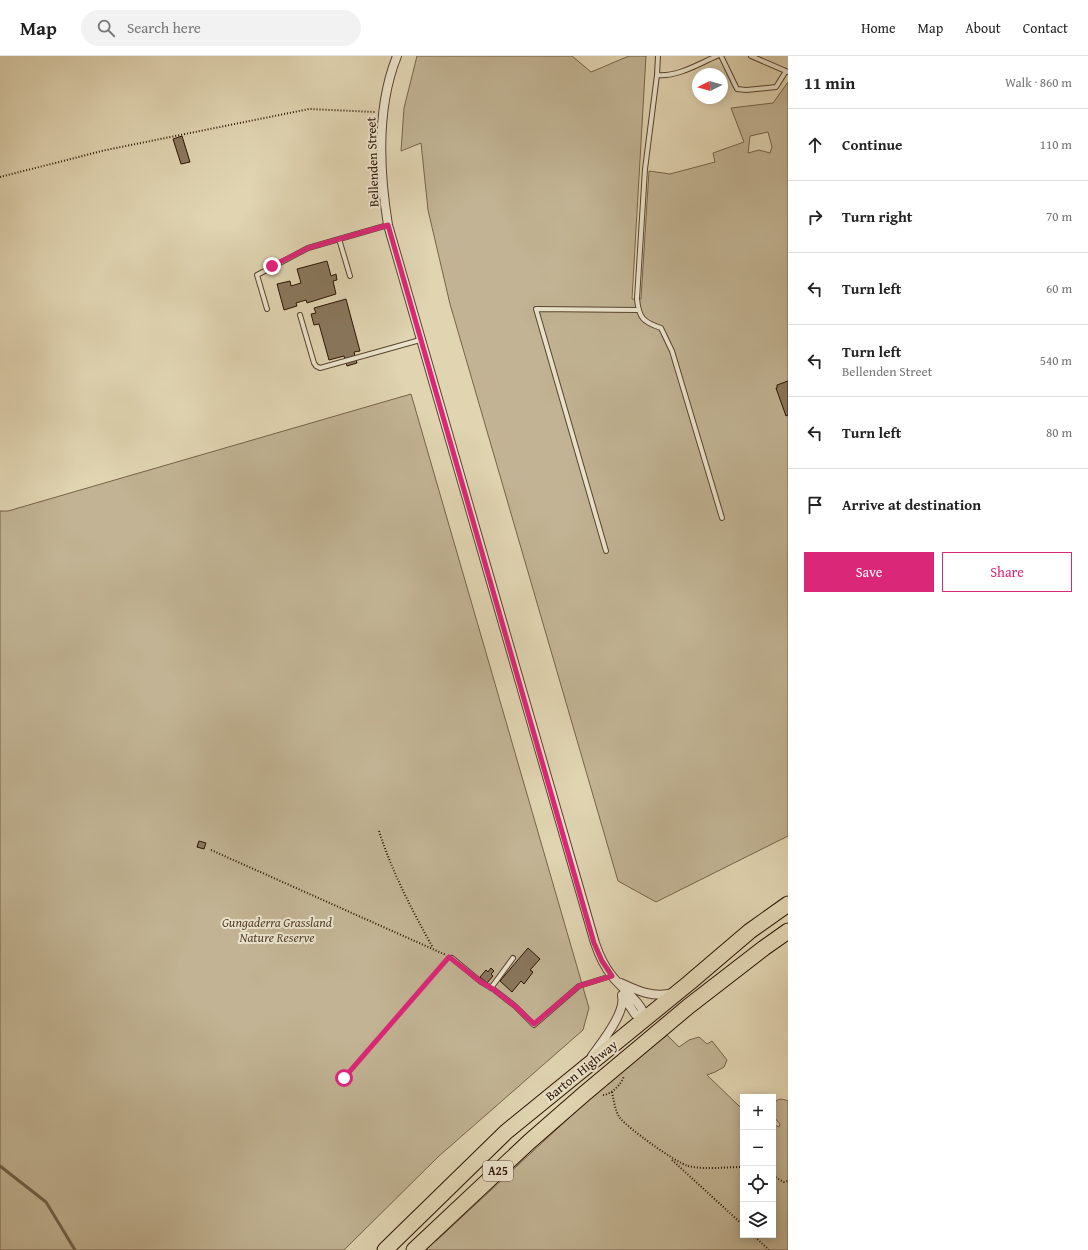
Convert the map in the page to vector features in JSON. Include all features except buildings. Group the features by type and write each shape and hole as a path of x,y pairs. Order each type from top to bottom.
{"highway":[{"name":"Barton Highway","path":"385,1250 506,1132 750,931 788,904"},
{"name":"Barton Highway","path":"414,1250 529,1142 636,1050 689,1006 788,931"},
{"path":"636,1050 644,1028 644,1019 660,1019 689,1006"}],"street":[{"name":"Bellenden Street","path":"397,56 392,69 382,112 381,154 383,197 388,225 594,943 602,961 614,978 642,1009 644,1019"},
{"name":"Bellenden Street","path":"614,978 622,996 635,1014 644,1019"},
{"path":"614,978 639,992 651,995 662,995 677,992"},
{"path":"587,1065 619,1014 623,1002 622,996"}],"lane":[{"path":"658,56 645,170 637,299 638,312 649,324 661,328 672,351 722,518"},
{"path":"657,74 666,76 717,56"},
{"path":"721,56 737,89 746,90 776,87 787,71 751,56"},
{"path":"267,309 257,275 308,248 388,225"},
{"path":"339,239 350,276"},
{"path":"606,551 536,309 638,310"},
{"path":"300,315 314,364 320,368 420,340"},
{"path":"452,958 481,982 515,1006 534,1024 579,986 614,978"},
{"path":"491,988 513,958"}],"path":[{"path":"0,177 106,150 309,109 382,112"},
{"path":"379,831 388,859 433,950"},
{"path":"211,850 449,957 344,1078"},
{"path":"612,1092 615,1107 620,1118 633,1130 678,1162 688,1166 700,1167 740,1167"},
{"path":"672,1159 740,1222"},
{"path":"776,1178 784,1182 788,1181"},
{"path":"756,1238 769,1250"}],"green space":[{"path":"417,56 572,56 591,72 629,56 646,56 632,299 641,299 649,171 670,174 715,162 713,153 744,142 731,108 773,103 788,82 788,836 656,902 618,881 450,304 428,210 421,143 401,151 404,108","holes":["768,132 772,147 770,153 759,150 748,153 750,136"]},
{"name":"Gungaderra Grassland Nature Reserve","path":"411,394 589,1008 583,1030 439,1156 344,1250 0,1250 0,511 8,511"},
{"path":"667,1035 679,1047 689,1040 699,1037 707,1044 712,1041 727,1060 724,1067 707,1075 740,1106 740,1238 776,1238 776,1126 779,1127 780,1124 776,1119 776,1101 783,1099 788,1101 788,1250 424,1250 435,1239 436,1241 613,1078"}],"waterway":[{"path":"0,1166 46,1202 75,1250"}],"route":[{"path":"272,266 308,248 388,225 594,943 602,961 612,976 579,986 534,1024 515,1006 449,957 344,1078"}]}
